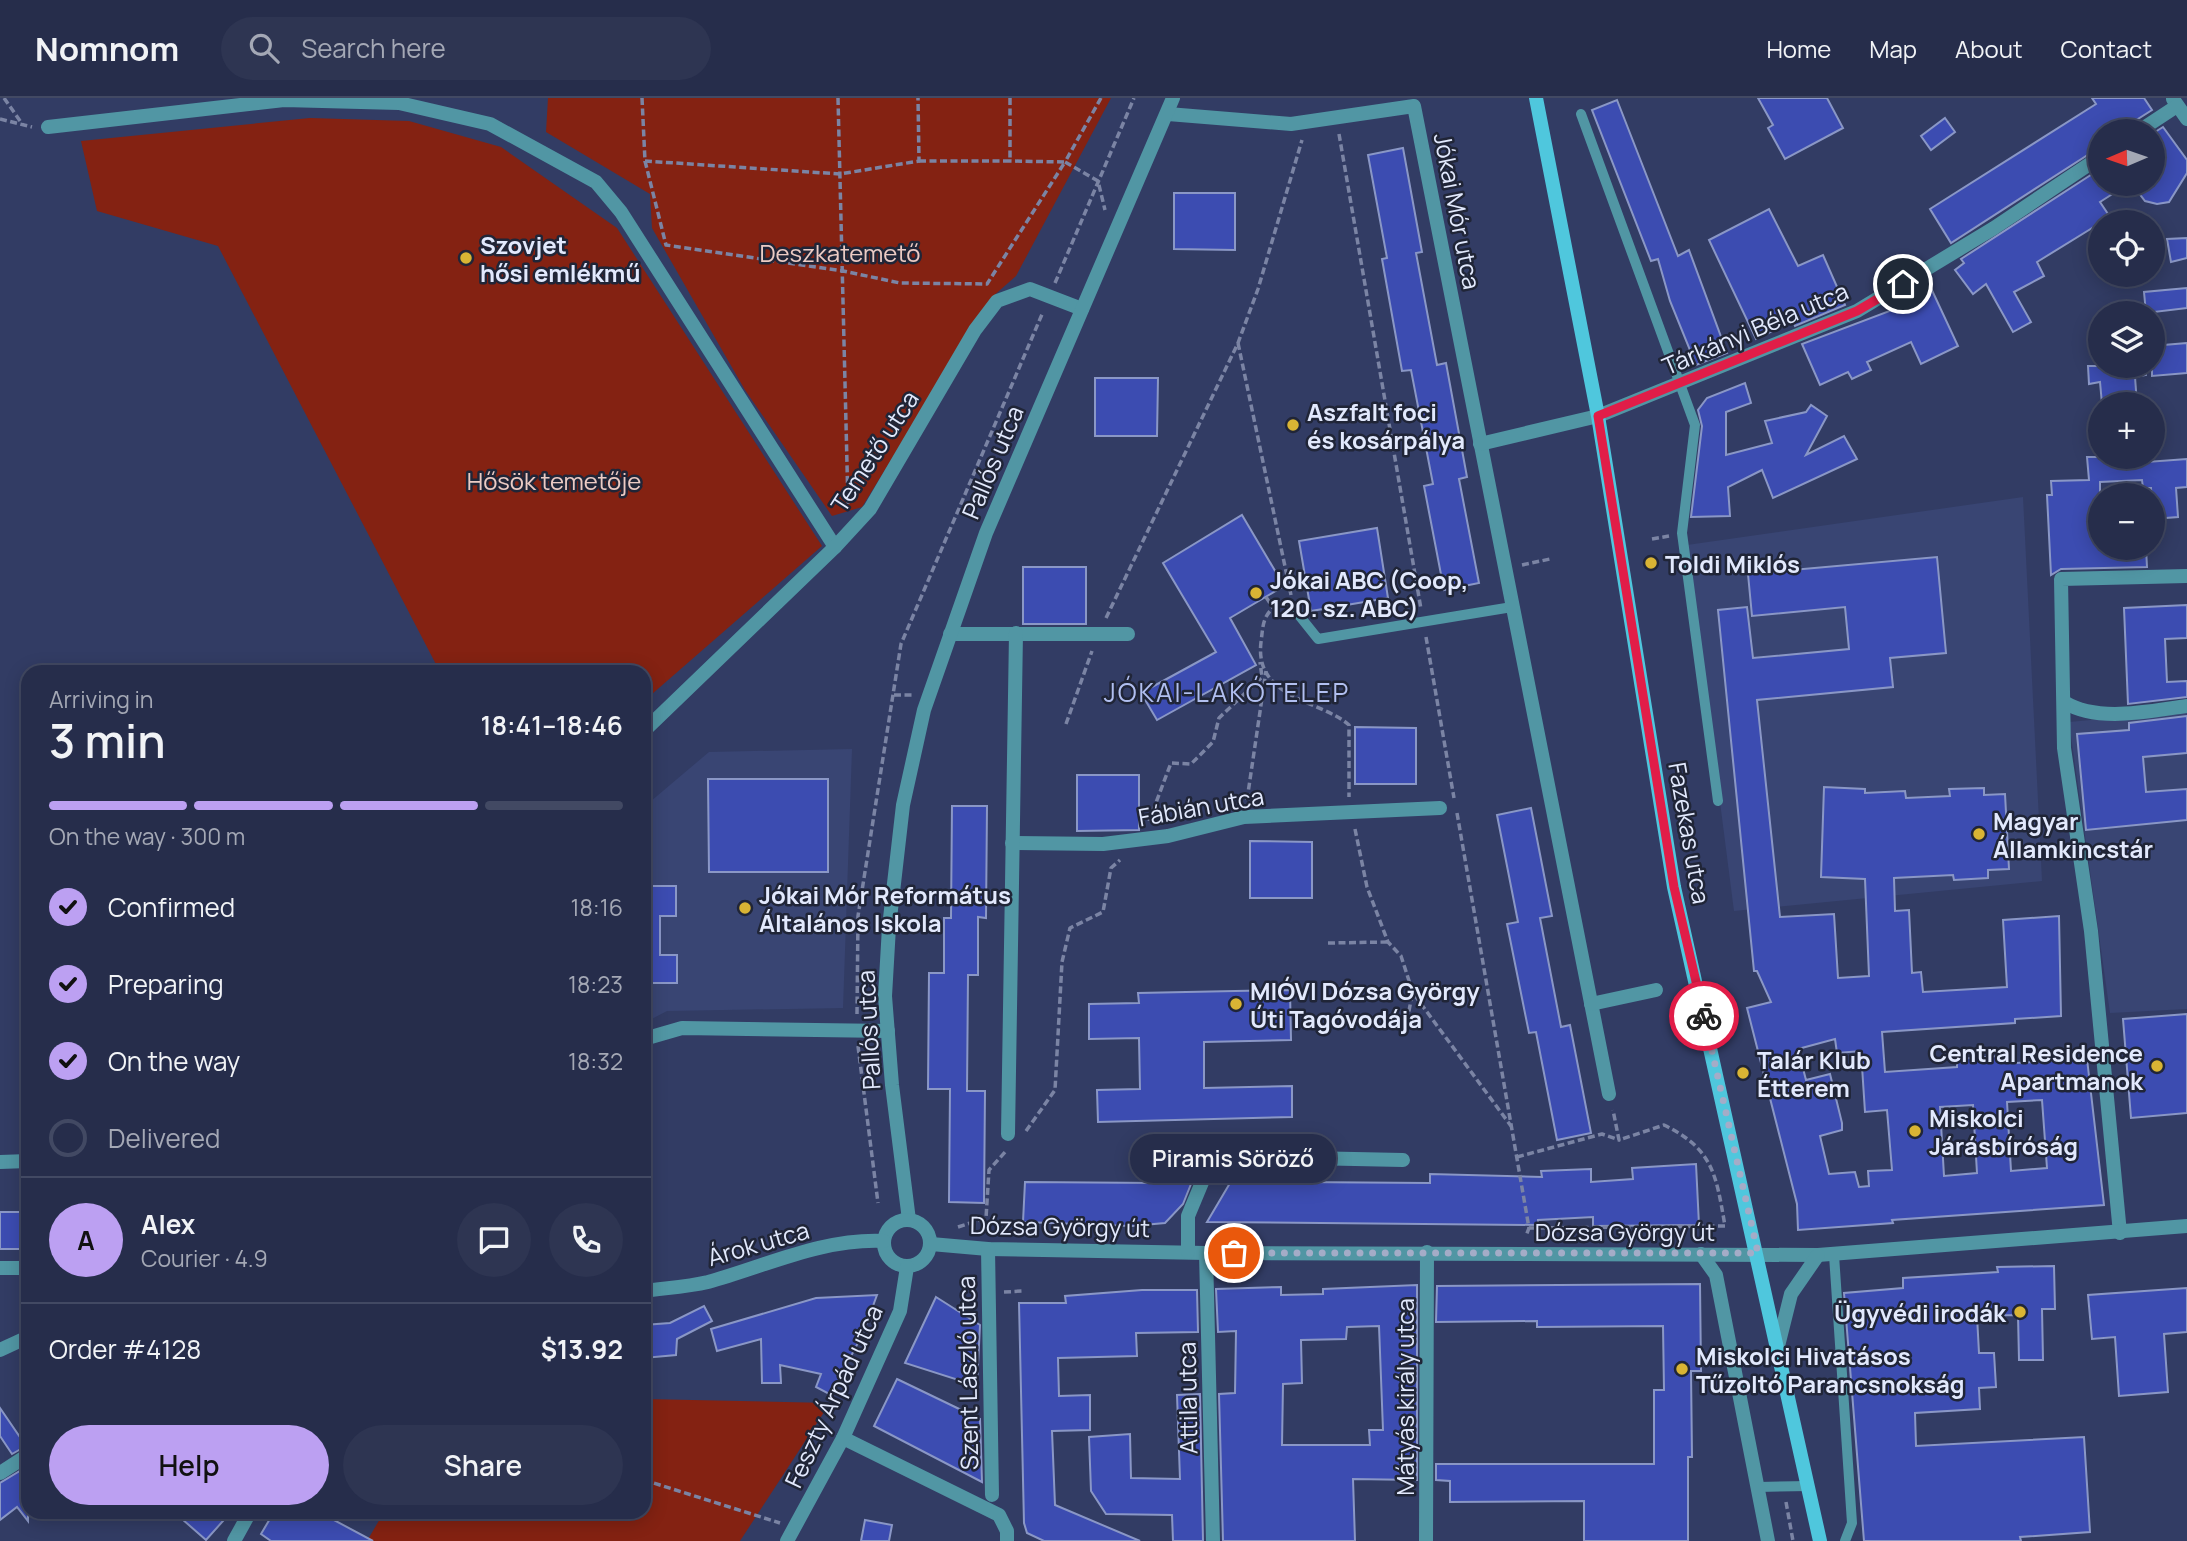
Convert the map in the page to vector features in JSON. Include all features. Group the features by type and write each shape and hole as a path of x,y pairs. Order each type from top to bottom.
{"street":[{"name":"Pallós utca","path":"909,1220 885,996 889,926 903,805 924,710 986,533 1173,98"},
{"path":"1536,98 1598,416"},
{"path":"48,127 284,100 399,103 490,124 596,182 621,212 835,547"},
{"path":"2153,119 2174,102 2187,119"},
{"name":"Jókai Mór utca","path":"1168,114 1292,124 1414,106 1480,444"},
{"name":"Tárkányi Béla utca","path":"1480,444 1598,416 1681,385 1857,311 1994,228 2088,165"},
{"name":"Temető utca","path":"651,724 835,547 870,509 975,330 997,301 1030,289 1082,309"},
{"name":"Fazekas utca","path":"1598,416 1674,887 1821,1541"},
{"path":"1480,444 1609,1094"},
{"path":"2120,1233 2091,931 2064,748 2061,579 2187,576"},
{"path":"1011,1141 1016,633"},
{"path":"950,634 1128,634"},
{"path":"2064,702 2078,710 2095,713 2187,706"},
{"name":"Fábián utca","path":"1012,843 1103,844 1142,839 1244,817 1440,808"},
{"path":"1591,1004 1656,990"},
{"path":"651,1037 682,1028 888,1031"},
{"path":"1188,1252 1188,1216 1213,1156 1403,1160"},
{"path":"0,1162 21,1161"},
{"path":"909,1220 925,1228 931,1244 923,1260 906,1267 890,1259 884,1241 893,1225 909,1220"},
{"name":"Dózsa György út","path":"931,1244 988,1249 1206,1253 1834,1255 2187,1226"},
{"name":"Árok utca","path":"651,1290 706,1282 785,1256 854,1241 884,1241"},
{"name":"Szent László utca","path":"988,1249 992,1495"},
{"name":"Mátyás király utca","path":"1426,1541 1427,1252"},
{"name":"Attila utca","path":"1206,1253 1213,1541"},
{"path":"1701,1254 1716,1275 1768,1541"},
{"path":"1778,1346 1791,1294 1818,1255"},
{"name":"Feszty Árpád utca","path":"788,1541 843,1438 900,1311 906,1267"},
{"path":"0,1268 21,1268"},
{"path":"0,1350 21,1340"},
{"path":"843,1438 999,1516 1007,1531 1007,1541"},
{"path":"0,1473 21,1460"},
{"path":"234,1541 246,1519"}],"lane":[{"path":"1581,114 1695,425 1682,533 1718,801"},
{"path":"1294,608 1318,639 1512,607"},
{"path":"1834,1255 1852,1523 1845,1541"},
{"path":"1758,1487 1809,1486"}],"path":[{"path":"4,98 24,127"},
{"path":"642,98 645,161 666,245 843,271 900,283 987,284 1065,162 1101,98"},
{"path":"838,98 850,531"},
{"path":"918,98 919,161"},
{"path":"1010,98 1010,161"},
{"path":"1336,117 1529,1228 1520,1253"},
{"path":"0,119 24,127 48,127"},
{"path":"1066,724 1099,634 1238,343 1258,289 1308,122"},
{"path":"645,161 840,174 919,161 1065,162 1098,181"},
{"path":"958,1227 986,1218 989,1170 1011,1141 1035,1122 1055,1090 1062,962 1070,928 1103,912 1111,868 1142,839 1171,763 1191,764 1213,742 1219,719 1262,677 1259,653 1264,616 1273,608 1294,608 1238,343"},
{"path":"1504,569 1550,559"},
{"path":"1266,597 1273,608"},
{"path":"1259,653 1266,671 1291,698 1342,719 1349,725 1349,792 1352,812 1367,887 1388,942 1401,956 1413,993 1512,1128"},
{"path":"1244,817 1266,671"},
{"path":"1328,943 1388,942"},
{"path":"1405,1032 1413,993"},
{"path":"1609,1094 1619,1140"},
{"path":"1517,1157 1602,1133 1619,1140 1664,1125 1689,1138 1706,1157 1719,1190 1725,1226 1529,1228"},
{"path":"995,1292 1024,1291"},
{"path":"651,1482 795,1527"},
{"path":"1783,1486 1793,1541"}],"shaded area":[{"path":"2023,497 2042,881 1734,911 1687,545"},
{"path":"2187,711 2187,1009 2110,1013 2069,722"},
{"name":"Jókai Mór Református Általános Iskola","path":"852,749 843,1008 667,1011 651,1019 651,801 709,752"}],"green space":[{"name":"Deszkatemető","path":"548,98 1111,98 1016,276 991,298 862,507 832,516 745,390 652,228 650,194 546,132"},
{"name":"Hősök temetője","path":"310,118 409,121 501,147 617,228 822,546 651,695 651,665 436,665 218,246 97,211 81,141"},
{"path":"651,1399 830,1403 740,1541 367,1541 380,1519 651,1519"}],"building":[{"path":"1758,98 1827,98 1843,128 1785,159 1768,128 1773,125"},
{"path":"2092,98 2144,98 2152,110 2138,119 2088,119 2088,155 1951,243 1930,209 2096,104"},
{"path":"1617,100 1678,256 1689,250 1727,353 1696,365 1670,301 1658,259 1651,261 1592,110"},
{"path":"1945,118 1955,132 1931,150 1921,136"},
{"path":"2165,130 2187,160 2187,173 2169,202 2157,204 2145,201 2141,196 2165,196"},
{"path":"1403,148 1422,252 1416,253 1437,365 1446,363 1467,477 1459,479 1479,583 1444,590 1424,486 1433,484 1411,370 1402,371 1382,259 1387,258 1368,155"},
{"path":"2088,177 2088,196 2109,196 2100,202 2105,210 2088,210 2088,231 2037,262 2044,276 2014,292 2031,322 2013,332 1986,284 1973,294 1955,270 1964,263 1961,259"},
{"path":"1174,193 1235,193 1235,250 1174,249"},
{"path":"1769,209 1798,266 1823,255 1845,305 1795,326 1793,321 1756,339 1709,240"},
{"path":"2187,238 2187,258 2171,262 2167,239"},
{"path":"1930,286 1958,346 1921,364 1911,342 1867,362 1871,370 1852,379 1848,372 1820,385 1802,344 1895,309 1893,304"},
{"path":"2187,288 2187,308 2165,311 2165,301 2145,301 2144,292"},
{"path":"2187,343 2187,373 2165,375 2165,345"},
{"path":"1095,378 1158,378 1157,436 1095,436"},
{"path":"2089,378 2135,378 2136,392 2101,392 2100,382 2089,384"},
{"path":"1745,383 1751,403 1726,412 1726,455 1772,443 1765,421 1806,412 1811,405 1827,416 1806,455 1844,436 1857,459 1773,498 1762,470 1728,487 1730,516 1691,517 1702,426 1698,410 1707,398"},
{"path":"2187,459 2187,487 2176,488 2178,517 2165,518 2165,483 2142,483 2142,480 2088,483 2088,560 2147,560 2147,567 2061,569 2051,575 2047,495 2052,495 2051,481 2089,480 2088,469 2165,469 2165,461"},
{"path":"1242,515 1284,586 1230,618 1256,665 1157,720 1141,693 1216,652 1163,563"},
{"path":"1377,528 1388,598 1311,611 1299,541"},
{"path":"1937,557 1946,653 1890,658 1893,687 1757,700 1780,917 1834,914 1838,978 1869,976 1865,879 1821,877 1824,787 1865,789 1865,793 1905,791 1906,798 1950,796 1949,789 1984,788 1984,795 2005,794 2009,869 1988,870 1988,878 1954,880 1953,875 1894,878 1895,911 1909,910 1912,973 1921,972 1923,992 2007,987 2003,920 2059,916 2061,1016 2015,1019 2015,1023 1882,1032 1885,1072 1957,1067 1957,1059 2016,1055 2016,1063 2087,1059 2104,1205 1892,1220 1893,1223 1798,1230 1797,1204 1747,1008 1771,1002 1757,971 1754,971 1718,610 1747,607 1753,658 1849,649 1845,607 1752,616 1748,574","holes":["1835,1039 1837,1053 1861,1051 1865,1112 1887,1110 1892,1170 1868,1171 1869,1186 1859,1187 1855,1172 1829,1174 1820,1136 1842,1130 1830,1074 1806,1080 1798,1049","2042,1100 2047,1168 2011,1171 2007,1102","1973,1105 1977,1173 1944,1176 1940,1107"]},
{"path":"1023,567 1086,567 1086,624 1023,624"},
{"path":"2187,605 2187,638 2165,639 2167,682 2187,681 2187,697 2128,704 2124,608"},
{"path":"2187,716 2187,753 2143,757 2146,792 2187,789 2187,820 2086,830 2077,734 2129,730 2129,723"},
{"path":"1355,727 1416,728 1416,784 1355,784"},
{"path":"1077,775 1139,775 1139,830 1077,831"},
{"path":"708,779 828,779 828,872 709,872"},
{"path":"952,806 987,806 986,918 978,917 978,975 968,975 967,1091 985,1091 984,1203 949,1202 950,1089 928,1089 929,973 944,973 944,918 951,918"},
{"path":"1531,808 1552,916 1540,918 1561,1027 1570,1025 1591,1133 1557,1140 1536,1032 1529,1033 1507,924 1518,922 1497,815"},
{"path":"1250,841 1312,842 1312,898 1250,898"},
{"path":"651,886 676,886 676,916 660,916 660,955 677,955 677,983 651,983"},
{"path":"1290,990 1291,1040 1204,1042 1204,1088 1292,1086 1292,1117 1098,1122 1097,1090 1140,1089 1139,1038 1089,1039 1089,1004 1139,1003 1138,993"},
{"name":"Central Residence Apartmanok","path":"2187,1014 2187,1113 2131,1118 2123,1019"},
{"path":"1177,1159 1197,1169 1183,1204 1165,1223 1132,1226 1023,1222 1025,1182 1157,1183"},
{"path":"1696,1164 1699,1225 1593,1226 1593,1217 1538,1220 1538,1225 1207,1222 1233,1178 1297,1176 1296,1182 1430,1183 1430,1174 1542,1177 1541,1171 1591,1169 1591,1182 1633,1179 1632,1168"},
{"path":"0,1212 21,1212 21,1249 0,1249"},
{"path":"2054,1266 2055,1309 2042,1309 2043,1360 2019,1360 2018,1315 1977,1316 1979,1353 1994,1353 1996,1387 1979,1388 1980,1409 1915,1413 1916,1446 2084,1437 2090,1532 2020,1537 2021,1541 1864,1541 1844,1293 1903,1288 1903,1278 1998,1272 1997,1267"},
{"path":"1700,1284 1701,1371 1691,1371 1692,1457 1688,1457 1688,1541 1584,1541 1584,1501 1450,1502 1450,1481 1436,1480 1436,1464 1654,1464 1654,1390 1664,1390 1663,1326 1537,1327 1537,1321 1436,1322 1437,1286"},
{"path":"1417,1285 1417,1480 1353,1479 1355,1541 1223,1541 1219,1394 1235,1393 1236,1331 1218,1332 1216,1289 1281,1287 1281,1295 1323,1294 1323,1289","holes":["1379,1326 1383,1430 1369,1430 1370,1445 1282,1445 1283,1384 1302,1383 1301,1340 1346,1339 1347,1327"]},
{"path":"2187,1288 2187,1332 2164,1334 2168,1392 2119,1396 2115,1337 2092,1339 2088,1295"},
{"path":"1142,1290 1197,1290 1198,1332 1136,1333 1137,1356 1058,1358 1059,1396 1090,1395 1090,1430 1052,1431 1055,1505 1140,1541 1044,1541 1027,1533 1024,1523 1019,1303 1066,1303 1065,1296"},
{"path":"877,1295 863,1333 831,1395 816,1387 821,1374 780,1365 781,1383 762,1383 761,1339 717,1351 711,1329 816,1298"},
{"path":"936,1297 980,1325 977,1386 905,1363"},
{"path":"704,1306 712,1321 677,1339 676,1355 651,1357 651,1324 670,1323"},
{"path":"897,1379 980,1419 982,1482 874,1426"},
{"path":"1200,1394 1203,1541 1173,1541 1172,1515 1106,1514 1091,1491 1089,1437 1130,1434 1131,1478 1180,1479 1177,1395"},
{"path":"0,1408 21,1439 21,1449 12,1454 0,1436"},
{"path":"21,1470 21,1512 17,1507 0,1520 0,1483"},
{"path":"182,1519 225,1519 206,1540"},
{"path":"270,1519 332,1519 373,1541 271,1541 261,1534"},
{"path":"865,1520 892,1525 889,1541 861,1541"}],"way so far":[{"path":"1234,1253 1758,1253 1704,1016"}],"place":[{"name":"Szovjet hősi emlékmű","path":"466,258"},
{"name":"Aszfalt foci és kosárpálya","path":"1293,425"},
{"name":"Toldi Miklós","path":"1651,563"},
{"name":"Jókai ABC (Coop, 120. sz. ABC)","path":"1256,593"},
{"name":"Magyar Államkincstár","path":"1979,834"},
{"name":"Jókai Mór Református Általános Iskola","path":"745,908"},
{"name":"MIÓVI Dózsa György Úti Tagóvodája","path":"1236,1004"},
{"name":"Central Residence Apartmanok","path":"2157,1066"},
{"name":"Talár Klub Étterem","path":"1743,1073"},
{"name":"Miskolci Járásbíróság","path":"1915,1131"},
{"name":"Piramis Söröző","path":"1234,1253"},
{"name":"Ügyvédi irodák","path":"2020,1312"},
{"name":"Miskolci Hivatásos Tűzoltó Parancsnokság","path":"1682,1369"}],"district":[{"name":"JÓKAI-LAKÓTELEP","path":"1227,692"}],"route":[{"path":"1704,1016 1674,887 1598,416 1681,385 1857,311 1903,284"}]}
